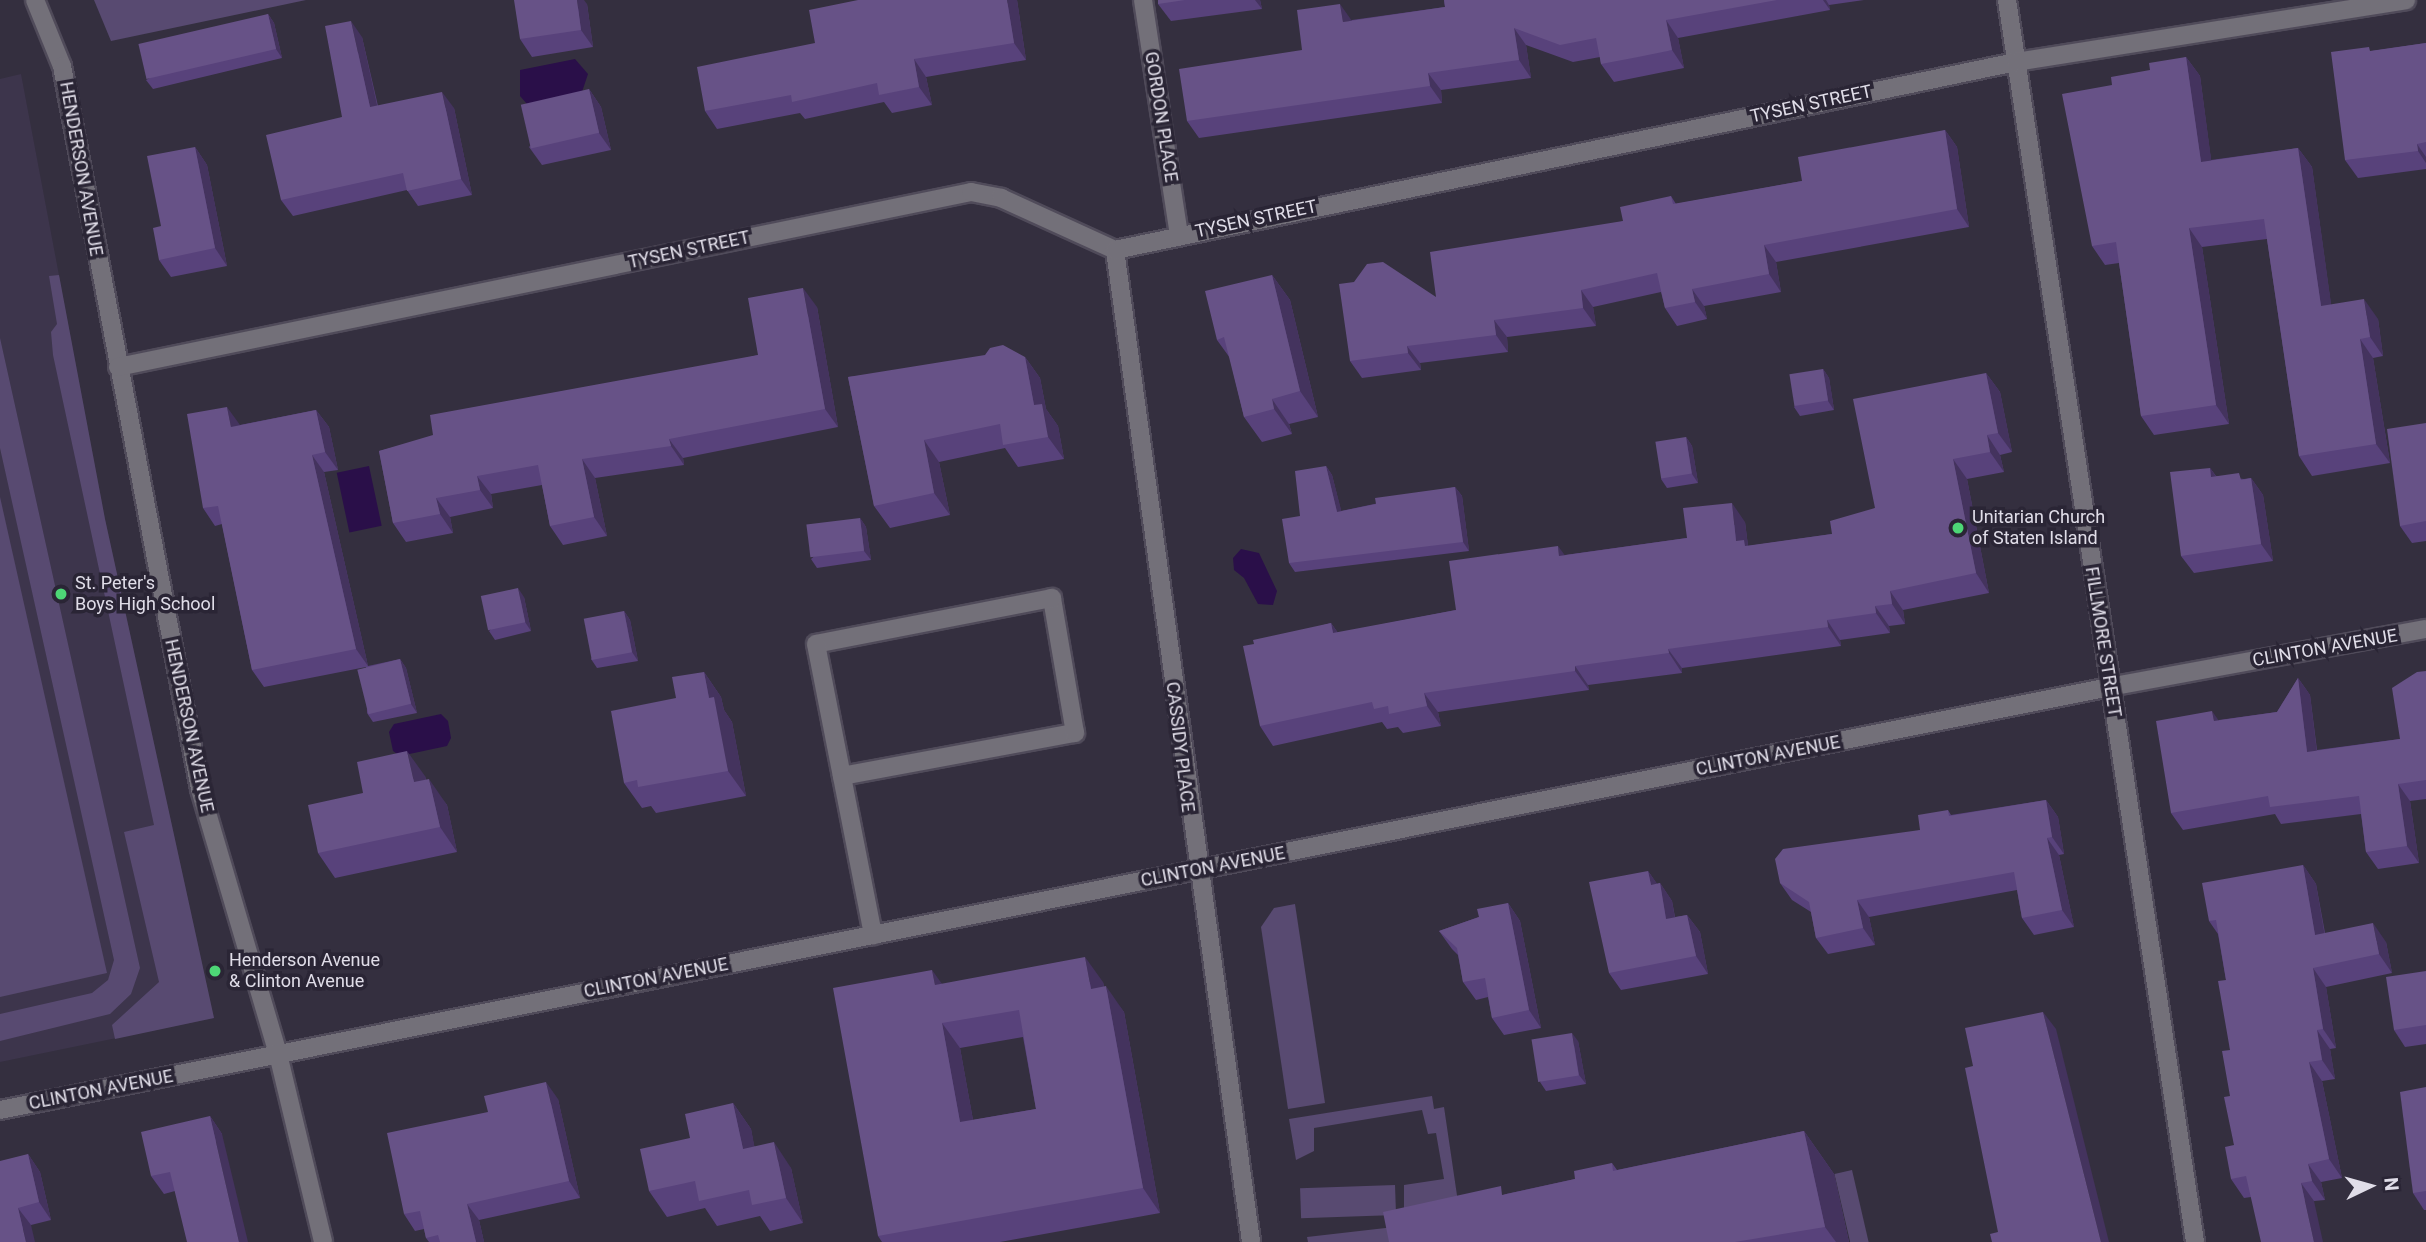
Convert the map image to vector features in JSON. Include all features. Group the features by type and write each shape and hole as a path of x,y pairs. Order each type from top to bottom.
{"street":[{"name":"HENDERSON AVENUE","path":"35,0 62,66 200,789 278,1054 323,1242"},
{"name":"GORDON PLACE","path":"1143,0 1179,235"},
{"name":"FILLMORE STREET","path":"2007,0 2195,1242"},
{"name":"TYSEN STREET","path":"118,367 971,192 1001,198 1115,250 2016,62 2406,0"},
{"name":"CASSIDY PLACE","path":"1115,250 1197,870 1251,1242"},
{"path":"842,776 1075,733 1052,598 816,644 873,935"},
{"name":"CLINTON AVENUE","path":"0,1110 2109,687 2426,629"}],"shaded area":[{"path":"94,0 306,0 111,41"},
{"path":"575,59 588,74 582,92 527,104 520,96 520,70"},
{"name":"St. Peter's Boys High School","path":"21,74 105,519 214,1018 0,1062 0,79"},
{"path":"59,275 105,519 214,1018 115,1039 112,1025 159,982 124,832 154,825 53,355 51,332 57,324 49,276"},
{"path":"0,338 140,968 131,994 110,1014 0,1041 0,1014 92,993 108,980 114,960 0,448"},
{"path":"369,466 382,526 349,533 337,473"},
{"path":"0,497 107,973 0,997"},
{"path":"1241,549 1259,553 1277,591 1273,605 1258,604 1244,578 1234,570 1233,558"},
{"path":"441,714 448,721 451,738 447,746 400,756 393,751 389,732 394,724"},
{"path":"1295,904 1325,1103 1288,1109 1261,927 1274,908"},
{"path":"1432,1096 1434,1109 1444,1107 1459,1209 1404,1215 1404,1185 1444,1179 1436,1133 1428,1134 1422,1110 1314,1128 1314,1151 1296,1160 1289,1119"},
{"path":"1852,1170 1869,1242 1850,1242 1834,1174"},
{"path":"1395,1185 1396,1215 1301,1218 1300,1188"},
{"path":"1403,1226 1475,1242 1308,1242 1307,1237"}],"building":[{"path":"514,0 577,0 581,30 520,39"},
{"path":"858,0 1007,0 1014,43 914,59 919,87 879,95 877,83 792,102 791,95 705,111 697,67 815,43 809,10"},
{"path":"1158,0 1185,0 1158,4"},
{"path":"1444,0 1777,0 1666,20 1672,50 1638,57 1601,64 1596,38 1560,45 1514,28 1519,60 1428,73 1430,86 1187,121 1179,69 1302,50 1297,10 1340,4 1343,22 1445,7"},
{"path":"268,14 276,49 147,79 138,44"},
{"path":"351,21 370,107 442,92 461,179 407,191 403,173 281,200 266,135 342,117 325,26"},
{"path":"2426,43 2426,142 2417,144 2418,151 2345,160 2331,52 2369,47 2370,51"},
{"path":"2186,57 2201,162 2298,148 2321,306 2364,299 2370,337 2360,339 2376,444 2299,456 2264,219 2189,228 2216,405 2141,416 2116,242 2092,246 2062,94 2112,85 2111,77 2150,70 2149,63"},
{"path":"589,89 599,133 531,149 521,105"},
{"path":"1945,130 1957,209 1764,245 1769,274 1692,289 1695,302 1665,308 1657,273 1581,290 1583,308 1494,320 1496,335 1407,346 1408,353 1350,361 1339,284 1354,282 1367,264 1383,262 1436,297 1430,252 1623,221 1620,207 1671,196 1673,204 1802,181 1798,157"},
{"path":"195,147 215,248 159,260 153,228 161,226 147,156"},
{"path":"1272,275 1300,391 1272,399 1274,409 1244,417 1224,337 1217,340 1205,291"},
{"path":"803,288 825,409 669,439 671,446 582,459 594,517 550,526 538,465 477,476 480,490 436,498 440,514 393,523 379,451 433,435 430,415 758,355 748,298"},
{"path":"1003,345 1025,357 1034,405 1042,404 1048,437 1003,445 1000,424 924,440 934,493 874,506 848,377 985,355 990,348"},
{"path":"1823,369 1828,401 1794,406 1789,374"},
{"path":"1986,373 1998,433 1987,435 1990,452 1953,459 1976,573 1890,591 1892,604 1875,606 1876,613 1827,620 1828,627 1668,649 1669,653 1575,666 1575,671 1424,693 1427,706 1389,714 1388,706 1374,709 1372,702 1260,726 1243,646 1254,644 1253,640 1331,623 1333,633 1456,610 1449,561 1558,546 1559,556 1687,538 1683,508 1732,503 1736,541 1744,540 1745,546 1832,534 1830,521 1875,508 1853,399"},
{"path":"227,407 231,427 316,410 325,452 312,455 356,649 252,670 218,506 203,508 187,414"},
{"path":"2426,423 2426,521 2400,526 2387,429"},
{"path":"1686,437 1692,474 1661,478 1655,442"},
{"path":"1326,466 1337,512 1376,504 1375,498 1455,487 1463,542 1289,563 1282,519 1300,516 1295,471"},
{"path":"2210,468 2211,477 2239,473 2241,480 2251,478 2261,544 2181,556 2170,472"},
{"path":"860,518 864,551 810,557 806,525"},
{"path":"518,588 525,622 488,630 481,596"},
{"path":"624,611 632,652 592,660 584,619"},
{"path":"400,659 411,704 368,714 357,670"},
{"path":"2426,671 2426,780 2398,784 2407,846 2366,852 2359,796 2270,807 2268,796 2171,813 2156,721 2212,711 2214,721 2277,712 2298,678 2307,752 2400,739 2392,688 2417,672"},
{"path":"704,672 709,698 714,697 728,771 638,787 637,780 624,783 611,711 676,698 672,677"},
{"path":"407,751 414,782 429,779 440,827 318,853 308,805 363,793 357,762"},
{"path":"2046,800 2052,837 2047,838 2062,910 2022,918 2014,872 1857,900 1863,928 1816,938 1809,902 1780,883 1775,859 1783,849 1920,830 1918,815 1948,810 1949,816"},
{"path":"2303,865 2315,935 2373,923 2379,954 2313,968 2323,1029 2317,1030 2322,1060 2309,1062 2329,1159 2308,1164 2312,1181 2301,1183 2314,1242 2261,1242 2246,1176 2231,1179 2225,1147 2234,1145 2224,1097 2230,1096 2222,1051 2230,1050 2218,981 2226,980 2216,920 2209,921 2202,883"},
{"path":"1648,871 1651,885 1660,883 1666,919 1687,915 1696,956 1609,973 1589,882"},
{"path":"1508,903 1529,1010 1492,1018 1485,978 1463,982 1457,948 1439,931 1479,917 1477,909"},
{"path":"1085,957 1091,989 1106,986 1143,1188 878,1236 833,988 932,970 935,985","holes":["1019,1010 1036,1109 960,1122 942,1023"]},
{"path":"2426,971 2426,1025 2394,1030 2386,977"},
{"path":"2043,1012 2101,1242 1992,1242 1990,1234 1998,1232 1965,1068 1973,1066 1965,1028"},
{"path":"1572,1033 1579,1075 1538,1082 1532,1039"},
{"path":"546,1082 569,1181 467,1204 476,1242 440,1242 438,1235 426,1238 420,1211 404,1214 387,1133 488,1112 484,1096"},
{"path":"2426,1087 2426,1191 2413,1193 2400,1092"},
{"path":"733,1103 743,1149 774,1142 786,1198 752,1205 749,1190 699,1201 695,1181 649,1191 640,1149 690,1138 685,1114"},
{"path":"210,1116 239,1242 187,1242 170,1172 151,1176 141,1132"},
{"path":"1804,1131 1825,1227 1735,1242 1389,1242 1383,1212 1501,1186 1502,1195 1575,1179 1574,1171 1612,1163 1613,1171"},
{"path":"28,1154 39,1202 18,1208 26,1242 0,1242 0,1161"}],"place":[{"name":"Unitarian Church of Staten Island","path":"1958,528"},
{"name":"St. Peter's Boys High School","path":"61,594"},
{"name":"Henderson Avenue & Clinton Avenue","path":"215,971"}]}
